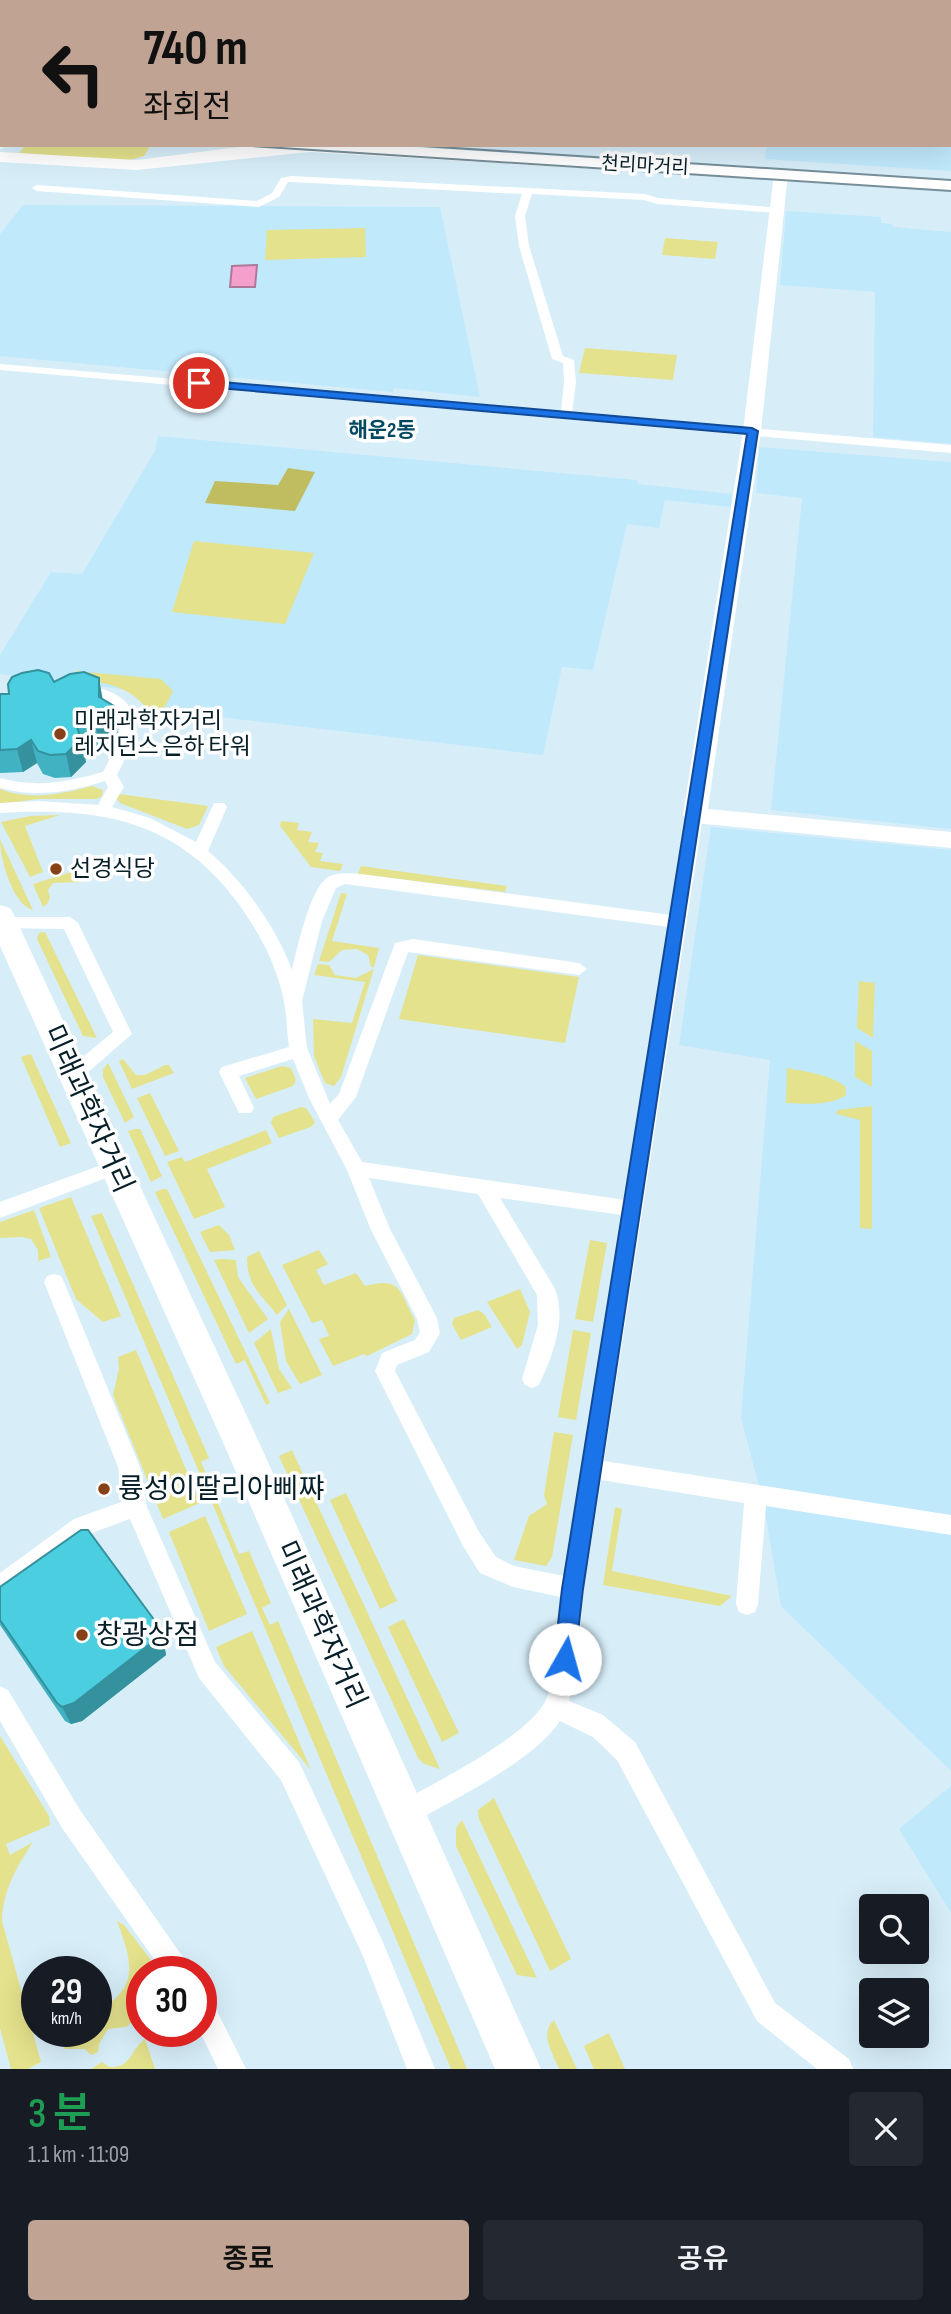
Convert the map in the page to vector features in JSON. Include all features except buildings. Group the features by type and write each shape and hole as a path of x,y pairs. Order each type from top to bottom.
{"highway":[{"path":"116,165 148,156 153,153 154,147"},
{"path":"0,157 116,165 182,161 254,149 304,147"},
{"name":"천리마거리","path":"345,147 951,185"}],"main road":[{"name":"미래과학자거리","path":"2,919 240,1440 518,2069"}],"street":[{"path":"404,1814 534,1734 555,1708 562,1682 573,1589 695,815 752,431 781,174"},
{"path":"37,188 259,204 276,195 284,180 291,179 645,197 657,201 778,210"},
{"path":"527,190 520,216 524,246 558,359 568,360 570,382 566,415"},
{"path":"0,367 951,449"},
{"path":"0,783 31,789 61,787 108,775 123,751 129,730 127,710 117,697 93,689 63,686"},
{"path":"103,810 116,786 108,775"},
{"path":"0,808 61,804 118,811 157,824 199,852 237,889 277,952 294,1002 299,1051 309,1080 356,1169 381,1230 427,1318 430,1333 422,1346 389,1359 385,1371 471,1539 488,1565 513,1576 573,1589"},
{"path":"199,852 219,807"},
{"path":"695,815 951,840"},
{"path":"294,1002 299,972 322,899 330,884 338,879 361,879 678,922"},
{"path":"2,919 70,923 124,1034 72,1076"},
{"path":"329,1118 346,1097 401,947 413,946 579,969"},
{"path":"245,1108 228,1072 299,1051"},
{"path":"0,1210 115,1167"},
{"path":"356,1169 631,1209"},
{"path":"484,1188 547,1293 551,1307 545,1340 532,1379"},
{"path":"54,1282 129,1467 136,1507 207,1670 290,1771 373,1949 421,2069"},
{"path":"593,1469 951,1525"},
{"path":"747,1604 756,1494"},
{"path":"0,1586 82,1526 136,1507"},
{"path":"0,1698 71,1819 167,1956"},
{"path":"555,1708 604,1728 626,1751 766,2012 839,2069"},
{"path":"217,2039 232,2069"}],"shaded area":[{"path":"24,147 149,148 144,156 127,161 19,153"},
{"path":"767,147 951,147 951,171 765,159"},
{"path":"23,205 440,207 480,397 394,388 393,392 0,356 0,234"},
{"path":"786,211 881,217 881,223 892,224 893,227 951,232 951,444 873,437 875,292 780,285"},
{"path":"365,228 366,257 265,260 267,230"},
{"path":"665,238 718,242 715,259 662,255"},
{"path":"257,265 255,287 230,287 232,266"},
{"path":"585,348 677,355 673,380 579,373"},
{"path":"158,436 637,480 638,484 732,494 731,507 665,500 659,528 627,524 593,670 562,667 543,755 152,709 154,693 0,674 0,655 51,572 82,574 155,451"},
{"path":"759,447 951,462 951,829 771,810 802,498 756,493"},
{"path":"288,468 315,472 295,511 205,503 215,481 278,485"},
{"path":"194,541 314,553 285,624 172,612"},
{"path":"76,671 161,679 173,691 161,715 149,713 125,690 104,683 71,679"},
{"path":"92,786 103,790 102,796 97,799 38,799 0,804 0,789 35,795 57,794"},
{"path":"119,794 208,806 199,825 187,829 120,803 117,799"},
{"path":"60,815 25,826 43,872 30,877 1,822 30,816"},
{"path":"281,821 299,823 297,830 312,832 308,842 319,843 315,852 323,853 320,861 343,864 340,871 311,867 280,826"},
{"path":"711,827 951,850 951,1771 781,1606 763,1501 741,1418 770,1060 679,1045"},
{"path":"0,839 33,910 19,899 13,890 2,858"},
{"path":"361,866 507,886 505,892 358,874"},
{"path":"74,871 80,882 53,883 48,890 48,903 43,907 33,884"},
{"path":"341,893 347,894 332,941 379,948 374,967 371,967 368,955 357,949 342,950 329,962 319,961"},
{"path":"45,932 97,1038 83,1036 37,939 39,933"},
{"path":"418,955 579,977 565,1043 399,1019"},
{"path":"318,964 329,965 335,975 356,978 374,969 341,1077 334,1086 325,1083 314,1056 313,1019 352,1023 365,982 314,975"},
{"path":"859,981 875,983 873,1038 857,1028"},
{"path":"855,1041 872,1051 872,1087 855,1077"},
{"path":"31,1054 71,1143 60,1147 21,1057"},
{"path":"123,1059 136,1075 145,1075 165,1065 169,1065 174,1073 132,1089 119,1061"},
{"path":"108,1063 134,1117 125,1123 103,1077 103,1069"},
{"path":"282,1066 291,1068 296,1080 293,1086 256,1099 245,1078"},
{"path":"787,1068 833,1079 846,1087 846,1095 825,1103 786,1103"},
{"path":"150,1093 179,1151 165,1156 137,1098"},
{"path":"872,1106 872,1229 860,1228 860,1120 836,1114 838,1110"},
{"path":"301,1107 306,1108 315,1122 311,1127 279,1138 271,1123 273,1117"},
{"path":"140,1129 162,1176 151,1182 128,1131"},
{"path":"266,1130 272,1143 207,1169 225,1207 194,1219 167,1162 182,1157 185,1162"},
{"path":"167,1189 270,1403 266,1405 245,1360 236,1364 155,1192"},
{"path":"71,1197 121,1316 103,1322 76,1299 39,1208"},
{"path":"34,1210 51,1257 38,1261 38,1250 31,1239 0,1238 0,1222"},
{"path":"102,1213 209,1458 201,1462 239,1554 249,1551 271,1603 262,1608 270,1625 278,1621 467,2069 451,2069 91,1216"},
{"path":"219,1225 229,1235 235,1250 210,1252 200,1232"},
{"path":"590,1240 607,1243 593,1322 575,1319"},
{"path":"319,1250 328,1264 316,1270 324,1285 356,1273 365,1286 386,1283 398,1288 415,1320 412,1334 367,1356 364,1354 333,1366 319,1339 329,1336 322,1320 312,1323 282,1265"},
{"path":"259,1251 287,1305 277,1315 256,1289 249,1275 247,1257"},
{"path":"214,1260 236,1260 238,1277 268,1319 249,1333"},
{"path":"520,1289 530,1312 522,1345 517,1349 487,1302"},
{"path":"289,1309 322,1375 300,1384 286,1361 280,1322"},
{"path":"478,1310 492,1327 461,1340 452,1324 454,1318"},
{"path":"271,1329 279,1369 292,1388 278,1393 254,1343"},
{"path":"573,1330 591,1333 576,1420 558,1417"},
{"path":"136,1350 200,1503 163,1519 113,1395 119,1369 118,1357"},
{"path":"554,1432 573,1435 552,1557 546,1566 514,1560 529,1516 547,1504 544,1495"},
{"path":"292,1450 440,1769 424,1764 418,1758 279,1456"},
{"path":"346,1493 397,1601 380,1609 330,1500"},
{"path":"615,1507 622,1509 612,1571 732,1596 720,1606 603,1585"},
{"path":"205,1516 247,1614 209,1631 169,1532"},
{"path":"404,1619 459,1733 442,1742 388,1627"},
{"path":"252,1631 311,1770 224,1666 216,1647"},
{"path":"0,1736 49,1816 50,1825 6,1844 10,1855 33,1842 12,1880 5,1899 2,1921 21,1990 21,2047 37,2047 41,2062 28,2069 11,2069 0,2028"},
{"path":"951,1786 951,1913 899,1829"},
{"path":"494,1798 571,1959 550,1971 479,1819 478,1810"},
{"path":"462,1820 537,1978 517,1975 456,1846 456,1828"},
{"path":"117,1921 124,1925 148,1956 128,1956"},
{"path":"126,1983 126,2027 112,2029 112,2001"},
{"path":"554,2020 577,2069 559,2069 547,2037"},
{"path":"609,2033 625,2069 594,2069 584,2046"},
{"path":"64,2047 99,2047 98,2052 91,2055 85,2049"},
{"path":"137,2047 148,2047 155,2069 91,2069 102,2062 109,2067 116,2067 126,2062"}],"tram line":[{"path":"267,147 951,191"},
{"path":"438,147 951,180"}],"place":[{"name":"미래과학자거리 레지던스 은하 타워","path":"60,734"},
{"name":"선경식당","path":"56,869"},
{"name":"륭성이딸리아삐쨔","path":"104,1489"},
{"name":"창광상점","path":"82,1635"}],"district":[{"name":"해운2동","path":"382,430"}],"route":[{"path":"199,383 752,431 695,815 573,1589 565,1659"}]}
